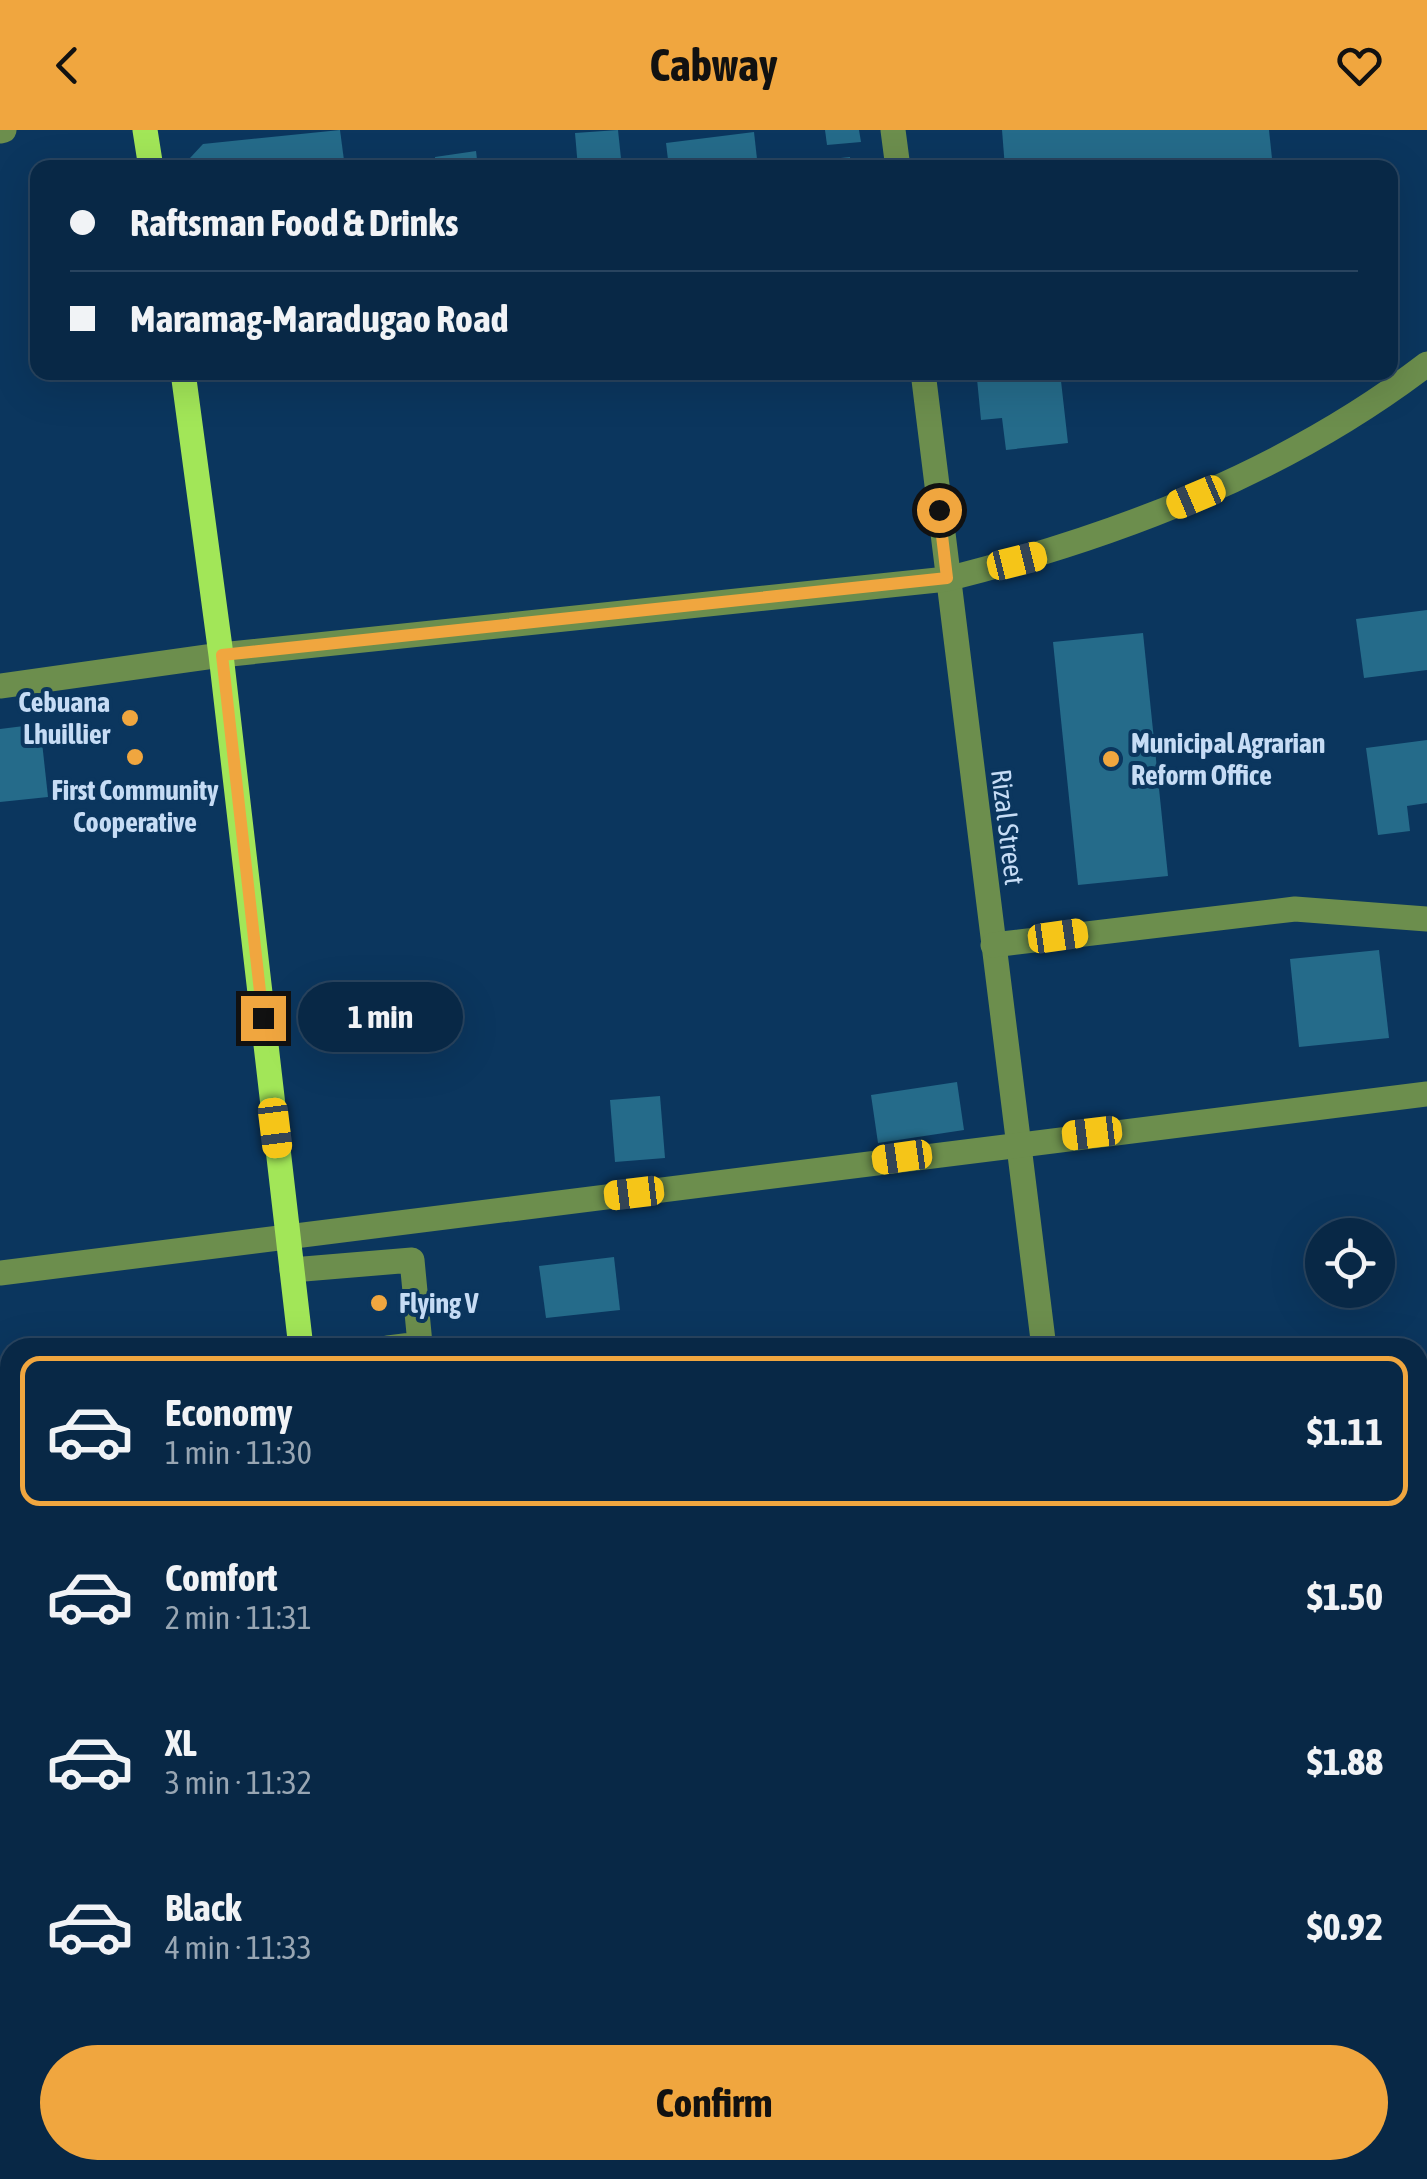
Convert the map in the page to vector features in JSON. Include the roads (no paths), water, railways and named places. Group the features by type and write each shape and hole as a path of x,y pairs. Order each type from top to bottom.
{"main road":[{"path":"145,130 150,160"},
{"path":"184,380 222,655 300,1338"}],"street":[{"path":"894,130 897,160"},
{"path":"0,686 222,655 947,578 1052,552 1223,486 1314,438 1427,364"},
{"name":"Rizal Street","path":"923,380 1043,1338"},
{"path":"993,945 1295,909 1427,919"},
{"path":"0,1272 1427,1094"},
{"path":"292,1270 412,1260 419,1338"}],"place":[{"name":"Cebuana Lhuillier","path":"130,718"},
{"name":"First Community Cooperative","path":"135,757"},
{"name":"Municipal Agrarian Reform Office","path":"1111,759"},
{"name":"Flying V","path":"379,1303"}]}
